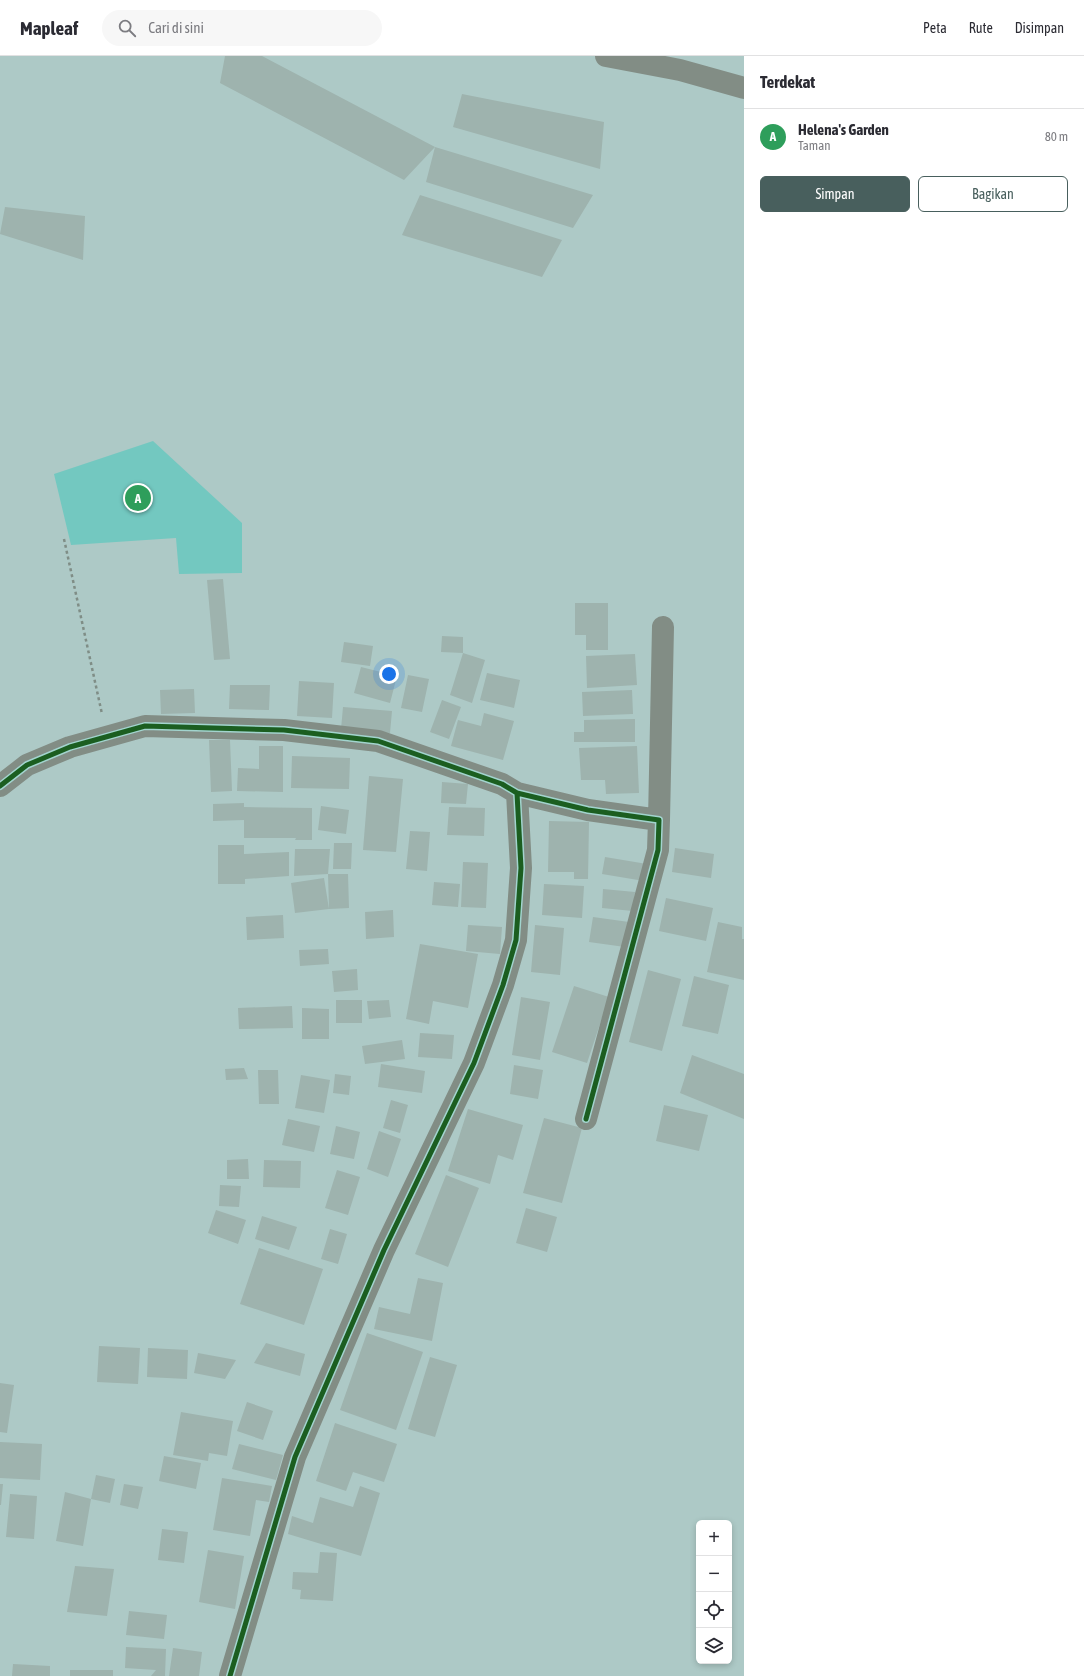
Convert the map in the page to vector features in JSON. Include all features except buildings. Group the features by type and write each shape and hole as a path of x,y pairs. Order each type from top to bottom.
{"street":[{"path":"606,56 680,70 744,88"},
{"path":"586,1119 658,850 663,627"},
{"path":"0,786 27,765 70,747 145,726 284,730 378,741 502,784 517,793 588,810 659,820"},
{"path":"230,1676 295,1457 384,1250 474,1063 503,986 516,940 521,868 517,793"}],"path":[{"path":"64,539 107,736"}],"shaded area":[{"path":"153,441 242,523 242,573 179,574 176,538 71,545 54,474"}],"cycle path":[{"path":"0,786 27,765 70,747 145,726 284,730 378,741 502,784 517,793 588,810 659,820 658,850 586,1119"},
{"path":"230,1676 295,1457 384,1250 474,1063 503,985 516,940 521,868 517,793"}],"place":[{"name":"Helena's Garden","path":"138,498"}]}
